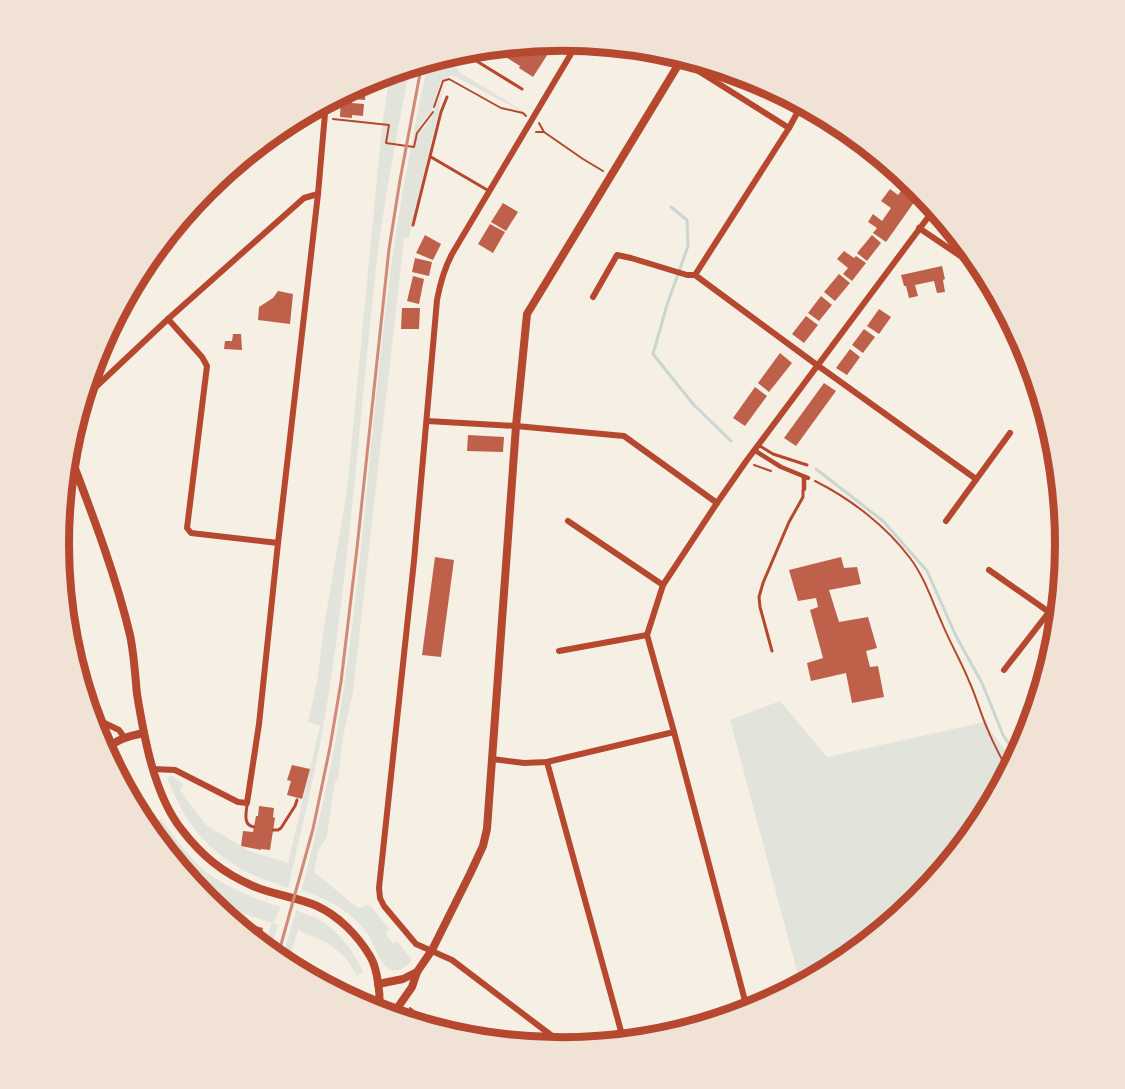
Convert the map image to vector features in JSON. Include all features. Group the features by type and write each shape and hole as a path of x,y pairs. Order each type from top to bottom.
{"street":[{"path":"555,1038 452,960 420,946 411,939 384,906 379,888 414,561 440,284 452,254 572,51"},
{"path":"397,1009 412,987 417,972 432,950 483,846 489,813 516,426 527,314 678,65"},
{"path":"703,72 789,128"},
{"path":"691,275 798,111"},
{"path":"153,769 175,770 238,802 247,803 259,724 318,194 325,112"},
{"path":"95,387 304,198 318,194"},
{"path":"745,1002 647,635 663,585 717,503 756,447 930,215"},
{"path":"919,228 965,259"},
{"path":"594,297 617,255 691,275 976,478"},
{"path":"168,319 202,357 207,366 187,528 191,533 278,543"},
{"path":"427,422 516,426 624,436 717,503"},
{"path":"946,521 1010,433"},
{"path":"756,447 781,467 806,478 804,489"},
{"path":"75,468 109,561 130,637 144,732 153,769 163,798 180,827 209,860 238,879 327,911 350,930 371,957 381,1000 390,1004 401,1003"},
{"path":"568,521 663,585"},
{"path":"989,570 1049,612 1004,670"},
{"path":"559,651 647,635"},
{"path":"103,722 119,730 124,737"},
{"path":"112,745 124,737 144,732"},
{"path":"492,759 524,763 547,762 674,732"},
{"path":"547,762 622,1034"},
{"path":"378,984 403,979 417,972"}],"lane":[{"path":"473,59 522,89"},
{"path":"414,225 441,112 447,97"},
{"path":"431,157 489,191"},
{"path":"756,447 807,465"},
{"path":"772,651 759,597 789,522 803,497 804,489"},
{"path":"273,830 281,828 297,800"},
{"path":"247,803 246,823 254,827"}],"path":[{"path":"324,118 389,125 386,143 414,147 417,133 432,114 443,81 449,78 501,108 523,113 531,122"},
{"path":"544,132 611,176"},
{"path":"806,478 842,497 872,519 910,558 932,596 987,729 1004,764"},
{"path":"401,1003 420,1017"}],"shaded area":[{"path":"452,64 461,73 523,111 452,75 441,81 432,110 419,127 422,130 431,118 445,83 409,238 404,238 353,692 343,737 338,781 335,781 327,836 318,851 314,872 358,908 370,905 389,929 385,933 393,943 397,941 412,960 404,968 391,970 379,957 363,928 348,914 323,899 304,891 301,892 331,762 348,661 385,312 405,181 426,71"},
{"path":"408,76 377,259 337,638 316,766 288,888 245,871 218,853 189,821 168,780 172,776 183,784 180,790 206,825 249,851 288,863 320,726 308,722 317,682 347,490 382,126 388,83"},
{"path":"780,701 827,757 985,722 1008,755 973,819 934,870 888,916 863,936 837,955 799,978 730,720"},
{"path":"161,819 192,859 222,883 281,907 273,923 278,925 272,943 267,939 272,923 230,909 191,870 154,822"},
{"path":"296,910 318,919 333,930 355,956 363,972 357,976 346,958 328,943 298,930 290,956 284,952"}],"building":[{"path":"550,51 533,77 502,55 520,53 526,56 529,52"},
{"path":"366,93 365,100 352,99 352,103 364,104 363,116 340,117 341,104"},
{"path":"903,188 915,200 886,242 873,233 877,228 868,222 873,214 882,221 891,208 881,201 890,189 898,195"},
{"path":"503,203 518,212 506,231 491,222"},
{"path":"490,224 505,232 493,253 478,244"},
{"path":"425,235 441,244 433,260 416,253"},
{"path":"872,235 881,243 867,261 857,253"},
{"path":"844,251 866,263 852,281 843,274 848,268 837,259"},
{"path":"415,258 432,262 429,276 412,272"},
{"path":"942,266 945,292 937,293 934,281 915,285 918,296 909,298 901,275"},
{"path":"839,274 850,283 835,301 824,292"},
{"path":"413,276 424,279 419,304 407,301"},
{"path":"278,291 293,294 290,324 258,320 259,307 273,298"},
{"path":"821,296 832,305 819,321 808,313"},
{"path":"402,308 420,308 419,329 401,329"},
{"path":"879,309 891,317 879,334 867,326"},
{"path":"806,316 818,325 804,343 792,334"},
{"path":"864,329 875,337 863,353 852,345"},
{"path":"233,334 241,334 242,350 224,349 225,341 232,341"},
{"path":"850,349 860,357 847,375 836,368"},
{"path":"780,353 792,363 769,392 758,383"},
{"path":"824,383 836,391 796,446 784,438"},
{"path":"755,387 767,396 745,426 733,418"},
{"path":"468,435 504,437 503,452 467,451"},
{"path":"435,557 454,560 441,657 422,655"},
{"path":"841,557 844,568 857,567 861,584 829,590 839,622 868,617 877,648 866,651 870,667 878,666 884,697 852,703 846,673 811,681 807,663 823,658 810,610 818,607 816,598 798,601 789,570"},
{"path":"292,765 310,769 302,799 287,795 291,781 287,780"},
{"path":"259,806 274,808 273,817 275,818 270,850 241,846 243,831 253,832"},
{"path":"246,923 263,928 261,936"}],"waterway":[{"path":"671,207 687,220 688,246 653,354 694,405 731,441"},
{"path":"816,469 883,521 927,571 956,636 982,683 1003,735 1012,748"}],"railway":[{"path":"280,949 313,829 341,682 389,249 420,72"}]}
